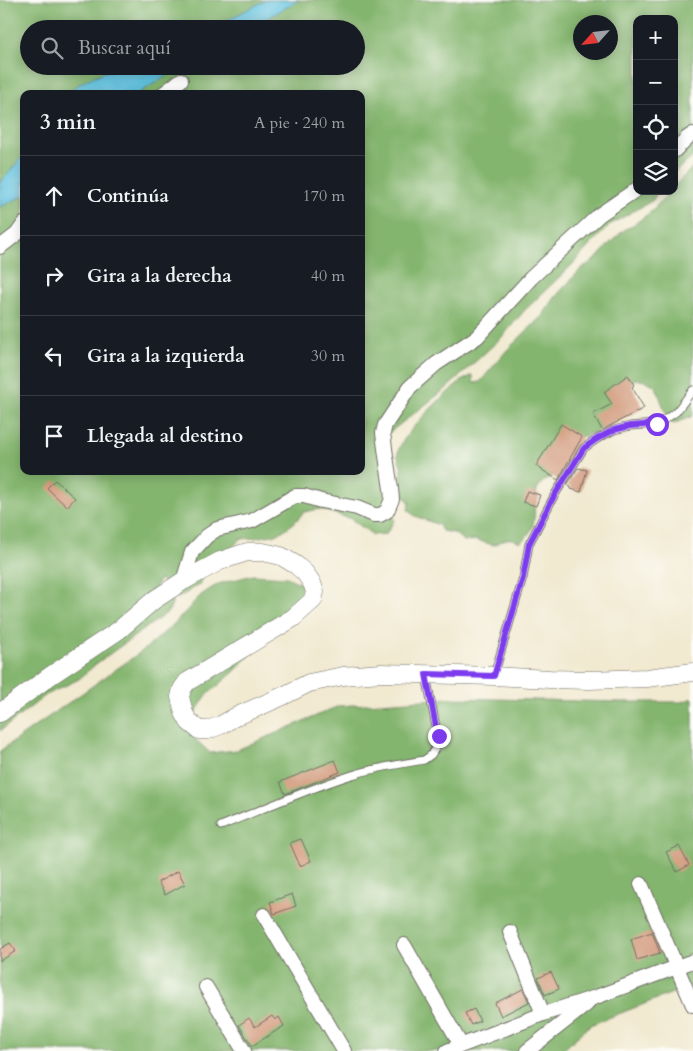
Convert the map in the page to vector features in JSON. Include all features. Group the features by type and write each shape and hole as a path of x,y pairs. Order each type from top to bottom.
{"street":[{"path":"169,90 181,80"},
{"path":"675,150 693,134"},
{"path":"183,581 192,552 207,536 217,529 252,521 295,496 304,496 357,508 374,515 380,515 387,511 392,500 392,494 383,433 385,424 410,388 436,364 477,336 531,278 599,215 633,192"},
{"path":"0,248 20,229"},
{"path":"0,713 50,676 119,630 154,600 183,581 220,561 247,552 263,552 281,556 296,565 312,583 315,592 313,600 293,618 187,682 182,689 180,697 184,713 189,722 199,730 208,730 221,725 309,683 343,676 381,673 589,680 647,678 693,672"},
{"path":"641,884 693,1005"},
{"path":"264,915 344,1051"},
{"path":"510,932 543,1014"},
{"path":"404,944 461,1045"},
{"path":"447,1051 543,1014 596,997 693,961"},
{"path":"206,987 244,1051"},
{"path":"527,1051 596,997"}],"lane":[{"path":"494,676 523,578 529,544 554,496 584,448 614,430 630,426 657,424 676,412 693,390"},
{"path":"221,826 349,776 369,770 424,760 431,755 438,744 439,736 426,674"}],"green space":[{"path":"0,0 693,0 693,157 678,169 678,15 633,15 633,195 656,195 653,200 611,224 524,311 503,336 447,388 386,435 394,521 386,534 373,535 351,519 320,509 304,512 294,523 278,534 240,539 204,571 200,584 178,598 160,579 156,589 172,600 172,605 168,612 97,663 79,679 46,695 0,731"},
{"path":"693,167 693,416 673,424 654,385 635,379 625,387 609,422 596,432 578,438 568,465 559,473 540,484 536,496 531,529 520,542 507,539 494,545 476,540 464,541 454,533 442,531 439,525 415,516 408,510 410,502 401,492 402,471 398,452 407,435 436,403 463,380 473,375 473,383 480,382 507,350 542,316 557,295 581,269 597,258 624,230 652,211 666,195 678,195 678,182"},
{"path":"253,575 287,577 307,587 308,601 206,696 190,721 194,738 210,753 237,750 339,706 450,698 682,702 693,698 693,985 590,1025 562,1051 0,1051 0,751 145,649 175,623 201,595 218,584"}],"water":[{"path":"266,0 299,0 265,20 227,20"},
{"path":"98,75 168,75 144,90 71,90"},
{"path":"20,160 20,197 0,207 0,183"}],"building":[{"path":"628,375 634,385 632,387 644,408 602,430 593,414 612,404 604,392"},
{"path":"561,424 582,437 558,480 536,466"},
{"path":"578,468 587,470 581,492 571,489 567,485"},
{"path":"55,480 75,498 67,507 47,488"},
{"path":"527,491 540,495 536,506 523,502"},
{"path":"335,760 340,772 285,794 280,782"},
{"path":"301,839 311,861 300,866 290,843"},
{"path":"679,846 689,865 677,872 666,852"},
{"path":"178,871 185,884 165,895 158,882"},
{"path":"292,894 296,906 274,914 270,902"},
{"path":"652,932 660,953 637,960 631,939"},
{"path":"10,943 16,951 0,961 0,949"},
{"path":"551,972 559,989 545,995 538,978"},
{"path":"523,989 529,1002 501,1016 495,1003"},
{"path":"474,1009 480,1021 471,1025 465,1013"},
{"path":"272,1016 275,1020 279,1017 284,1026 252,1046 239,1025 249,1018 255,1027"}],"route":[{"path":"439,736 426,674 494,676 523,578 529,544 554,496 584,448 614,430 630,426 657,424"}]}
